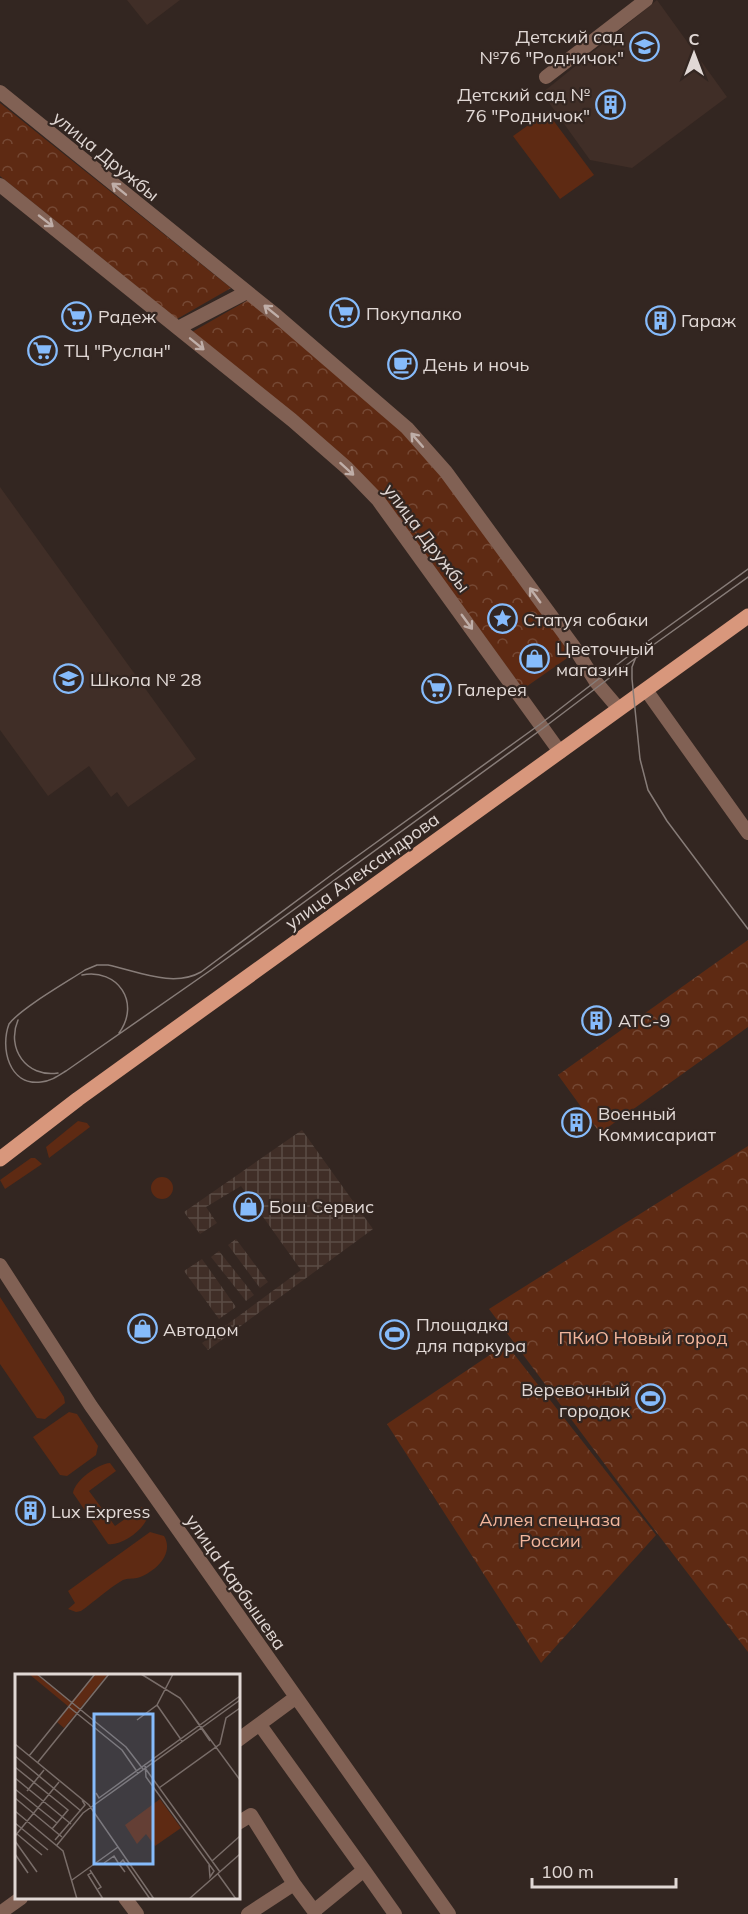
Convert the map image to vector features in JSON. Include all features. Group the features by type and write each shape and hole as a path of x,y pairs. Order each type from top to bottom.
{"main road":[{"name":"улица Александрова","path":"0,1159 78,1099 748,616"}],"street":[{"path":"546,77 646,0"},
{"name":"улица Дружбы","path":"0,92 247,292 407,428 446,472 574,646 596,682 619,709"},
{"name":"улица Дружбы","path":"0,184 292,420 347,468 378,500 560,752"},
{"path":"178,328 247,292"},
{"path":"646,690 748,833"},
{"name":"улица Карбышева","path":"0,1265 91,1406 449,1914"},
{"path":"240,1739 295,1698"},
{"path":"260,1725 395,1914"},
{"path":"240,1822 251,1815 315,1913 364,1870"},
{"path":"248,1914 294,1884"},
{"path":"0,1913 20,1899"},
{"path":"127,1899 137,1914"}],"shaded area":[{"path":"127,0 180,0 147,25"},
{"name":"Детский сад №76 \"Родничок\"","path":"657,0 727,97 632,168 590,160 542,93"},
{"name":"Школа № 28","path":"0,487 196,759 128,807 117,792 111,797 89,766 48,796 0,730"},
{"path":"302,1130 373,1229 208,1350 202,1343 301,1270 241,1186 206,1207 217,1223 200,1234 184,1212"},
{"path":"236,1239 268,1282 260,1288 228,1245"},
{"path":"219,1251 254,1295 246,1301 211,1257"},
{"path":"202,1259 236,1307 219,1319 184,1271"}],"green space":[{"path":"0,103 231,288 177,319 0,176"},
{"path":"547,112 594,175 560,199 513,136"},
{"path":"248,300 403,432 442,476 573,654 523,689 382,496 192,332"},
{"path":"748,940 748,1027 600,1133 558,1075"},
{"path":"78,1121 87,1123 90,1127 49,1158 46,1147"},
{"name":"ПКиО Новый город","path":"748,1146 748,1652 489,1309"},
{"path":"31,1158 35,1158 42,1164 5,1189 0,1180"},
{"path":"162,1177 170,1180 173,1188 170,1196 162,1199 154,1196 151,1188 154,1180"},
{"path":"0,1297 64,1397 65,1403 45,1419 37,1418 0,1364"},
{"name":"Площадка для паркура","path":"396,1324 404,1336 395,1343 386,1332"},
{"name":"Аллея спецназа России","path":"506,1344 656,1535 541,1663 387,1424"},
{"path":"69,1412 77,1414 98,1446 96,1455 67,1476 60,1475 33,1437"},
{"path":"110,1463 116,1471 89,1491 115,1526 142,1507 148,1516 137,1532 126,1540 114,1544 108,1544 73,1493 78,1483 88,1474 99,1466"},
{"path":"150,1532 164,1536 167,1543 165,1556 156,1567 137,1578 123,1580 81,1611 68,1609 75,1603 68,1591"}],"tram line":[{"path":"748,569 201,972 190,977 167,978 108,965 97,965 85,970 34,1003 9,1024 6,1034 7,1054 14,1072 30,1082 41,1082 66,1071 211,970 748,577"},
{"path":"636,657 632,667 632,679 640,759 648,790 667,821 748,929"},
{"path":"82,975 95,974 106,977 122,990 128,1010 119,1033"},
{"path":"18,1020 15,1041 22,1059 37,1071 58,1073"}],"place":[{"name":"Детский сад №76 \"Родничок\"","path":"645,46"},
{"name":"Детский сад № 76 \"Родничок\"","path":"611,104"},
{"name":"Покупалко","path":"345,313"},
{"name":"Радеж","path":"77,316"},
{"name":"Гараж","path":"660,320"},
{"name":"ТЦ \"Руслан\"","path":"43,350"},
{"name":"День и ночь","path":"402,364"},
{"name":"Статуя собаки","path":"502,619"},
{"name":"Цветочный магазин","path":"535,658"},
{"name":"Школа № 28","path":"69,679"},
{"name":"Галерея","path":"436,689"},
{"name":"АТС-9","path":"597,1020"},
{"name":"Военный Коммисариат","path":"577,1123"},
{"name":"Бош Сервис","path":"248,1206"},
{"name":"Автодом","path":"142,1329"},
{"name":"Площадка для паркура","path":"395,1334"},
{"name":"Веревочный городок","path":"651,1399"},
{"name":"Lux Express","path":"30,1511"}]}
